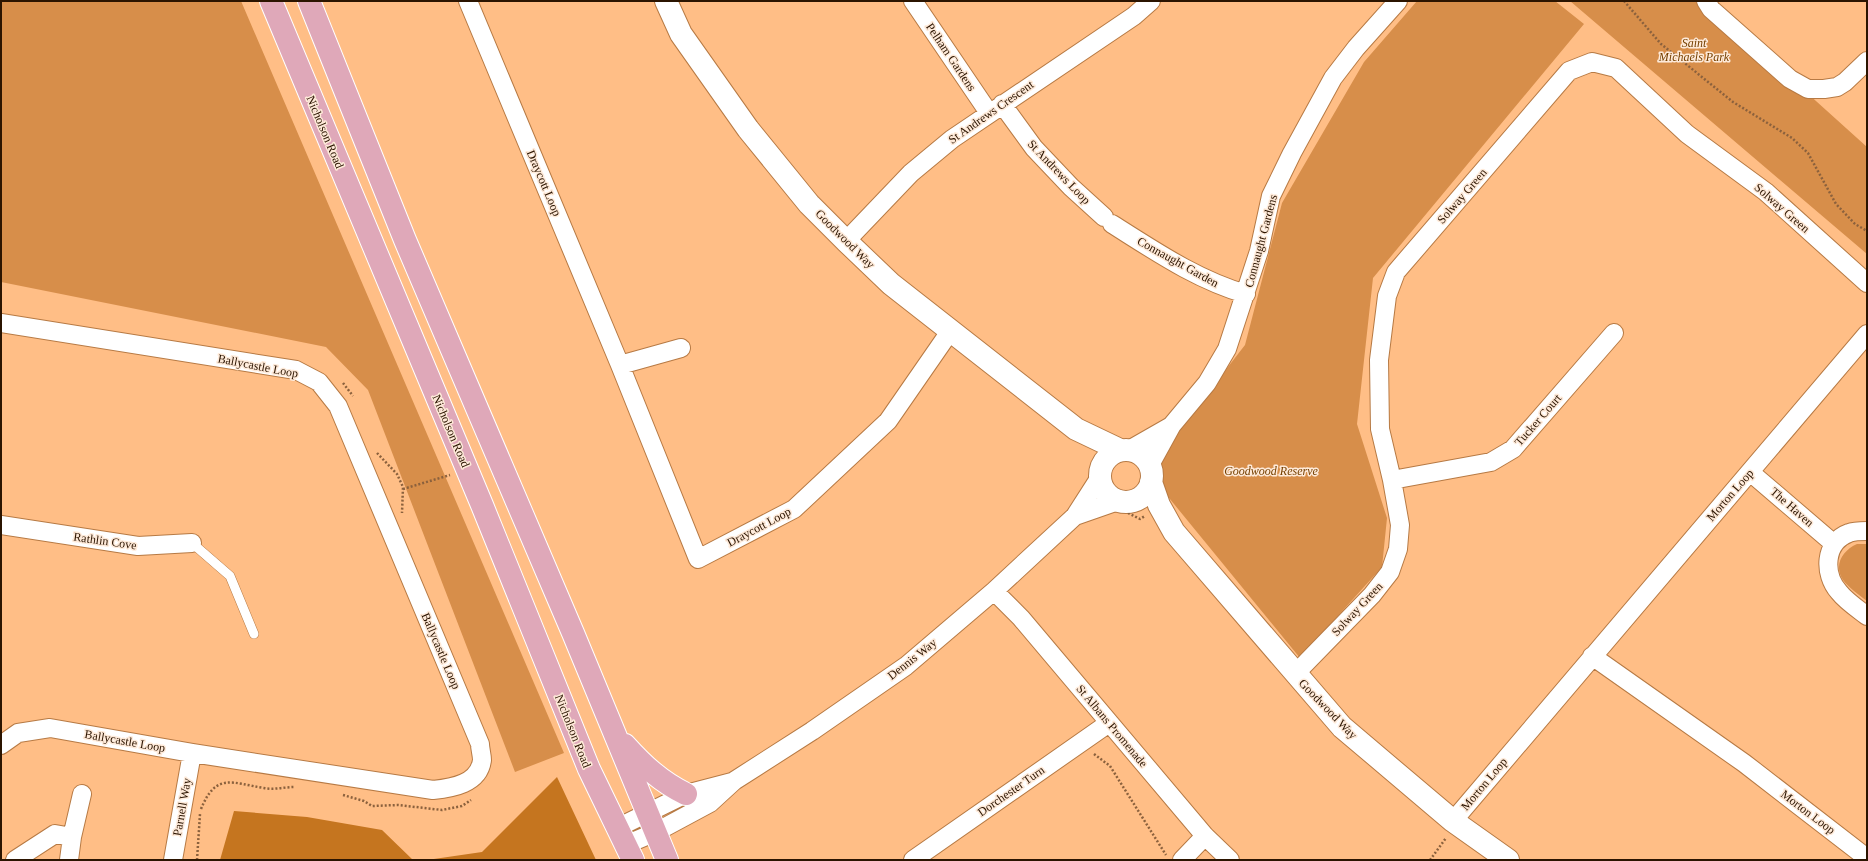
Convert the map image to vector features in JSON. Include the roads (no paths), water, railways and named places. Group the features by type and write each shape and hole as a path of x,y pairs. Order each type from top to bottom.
{"main road":[{"name":"Nicholson Road","path":"271,1 482,505 589,769 625,844"},
{"path":"309,1 405,240 616,735 667,860"},
{"path":"616,735 644,766 686,794"}],"street":[{"name":"Draycott Loop","path":"468,1 620,365 698,559 794,509 888,422 951,330"},
{"name":"Goodwood Way","path":"666,1 681,34 748,129 809,204 891,284 1076,429 1125,450 1138,452 1145,457 1159,504 1174,532 1342,727 1456,822 1508,860"},
{"name":"Pelham Gardens","path":"913,1 995,109"},
{"name":"St Andrews Crescent","path":"846,241 911,173 952,139 1134,16 1151,1"},
{"name":"Connaught Gardens","path":"1150,473 1172,425 1207,383 1227,348 1259,251 1271,196 1292,153 1333,78 1356,48 1398,1"},
{"path":"1706,1 1710,9 1790,79 1808,89 1837,87 1845,82 1867,61"},
{"name":"Solway Green","path":"1295,674 1372,595 1390,572 1398,549 1400,525 1392,480 1380,428 1379,360 1387,296 1396,272 1569,71 1592,62 1616,68 1687,134 1766,192 1867,283"},
{"name":"St Andrews Loop","path":"995,109 1071,187 1108,221"},
{"name":"Connaught Garden","path":"1108,221 1196,274 1225,288 1246,294"},
{"name":"Ballycastle Loop","path":"1,323 296,370 319,382 338,406 480,744 482,760 478,772 467,783 451,788 433,790 192,753 50,728 18,733 1,745"},
{"name":"Tucker Court","path":"1392,480 1491,462 1513,449 1614,332"},
{"name":"Morton Loop","path":"1456,822 1592,656 1867,334"},
{"path":"620,365 681,348"},
{"name":"Connaught Gardens","path":"1125,450 1172,425"},
{"name":"Goodwood Way","path":"1076,429 1100,472 1102,487 1106,493 1123,505 1147,514 1174,532"},
{"path":"1100,472 1108,456 1125,450"},
{"name":"Dennis Way","path":"652,822 710,803 734,781 812,731 906,666 994,592 1075,516 1100,472"},
{"name":"The Haven","path":"1750,472 1833,543"},
{"path":"1123,505 1139,498 1146,492 1150,473"},
{"name":"Dennis Way","path":"1075,516 1123,505"},
{"name":"Rathlin Cove","path":"1,525 138,546 192,543"},
{"path":"1867,531 1849,532 1833,543 1828,560 1829,578 1839,593 1867,616"},
{"name":"St Albans Promenade","path":"994,592 1020,618 1205,836 1230,860"},
{"name":"Morton Loop","path":"1592,656 1744,764 1867,858"},
{"name":"Dorchester Turn","path":"913,860 1109,723"},
{"name":"Parnell Way","path":"173,860 192,753"},
{"name":"Dennis Way","path":"625,844 686,794 734,781"},
{"path":"69,860 72,837 82,794"},
{"path":"15,860 55,834 72,837"},
{"path":"1182,860 1205,836"}],"lane":[{"name":"Rathlin Cove","path":"192,543 230,576 254,634"}],"park label":[{"name":"Saint Michaels Park","path":"1694,50"},
{"name":"Goodwood Reserve","path":"1271,471"}]}
